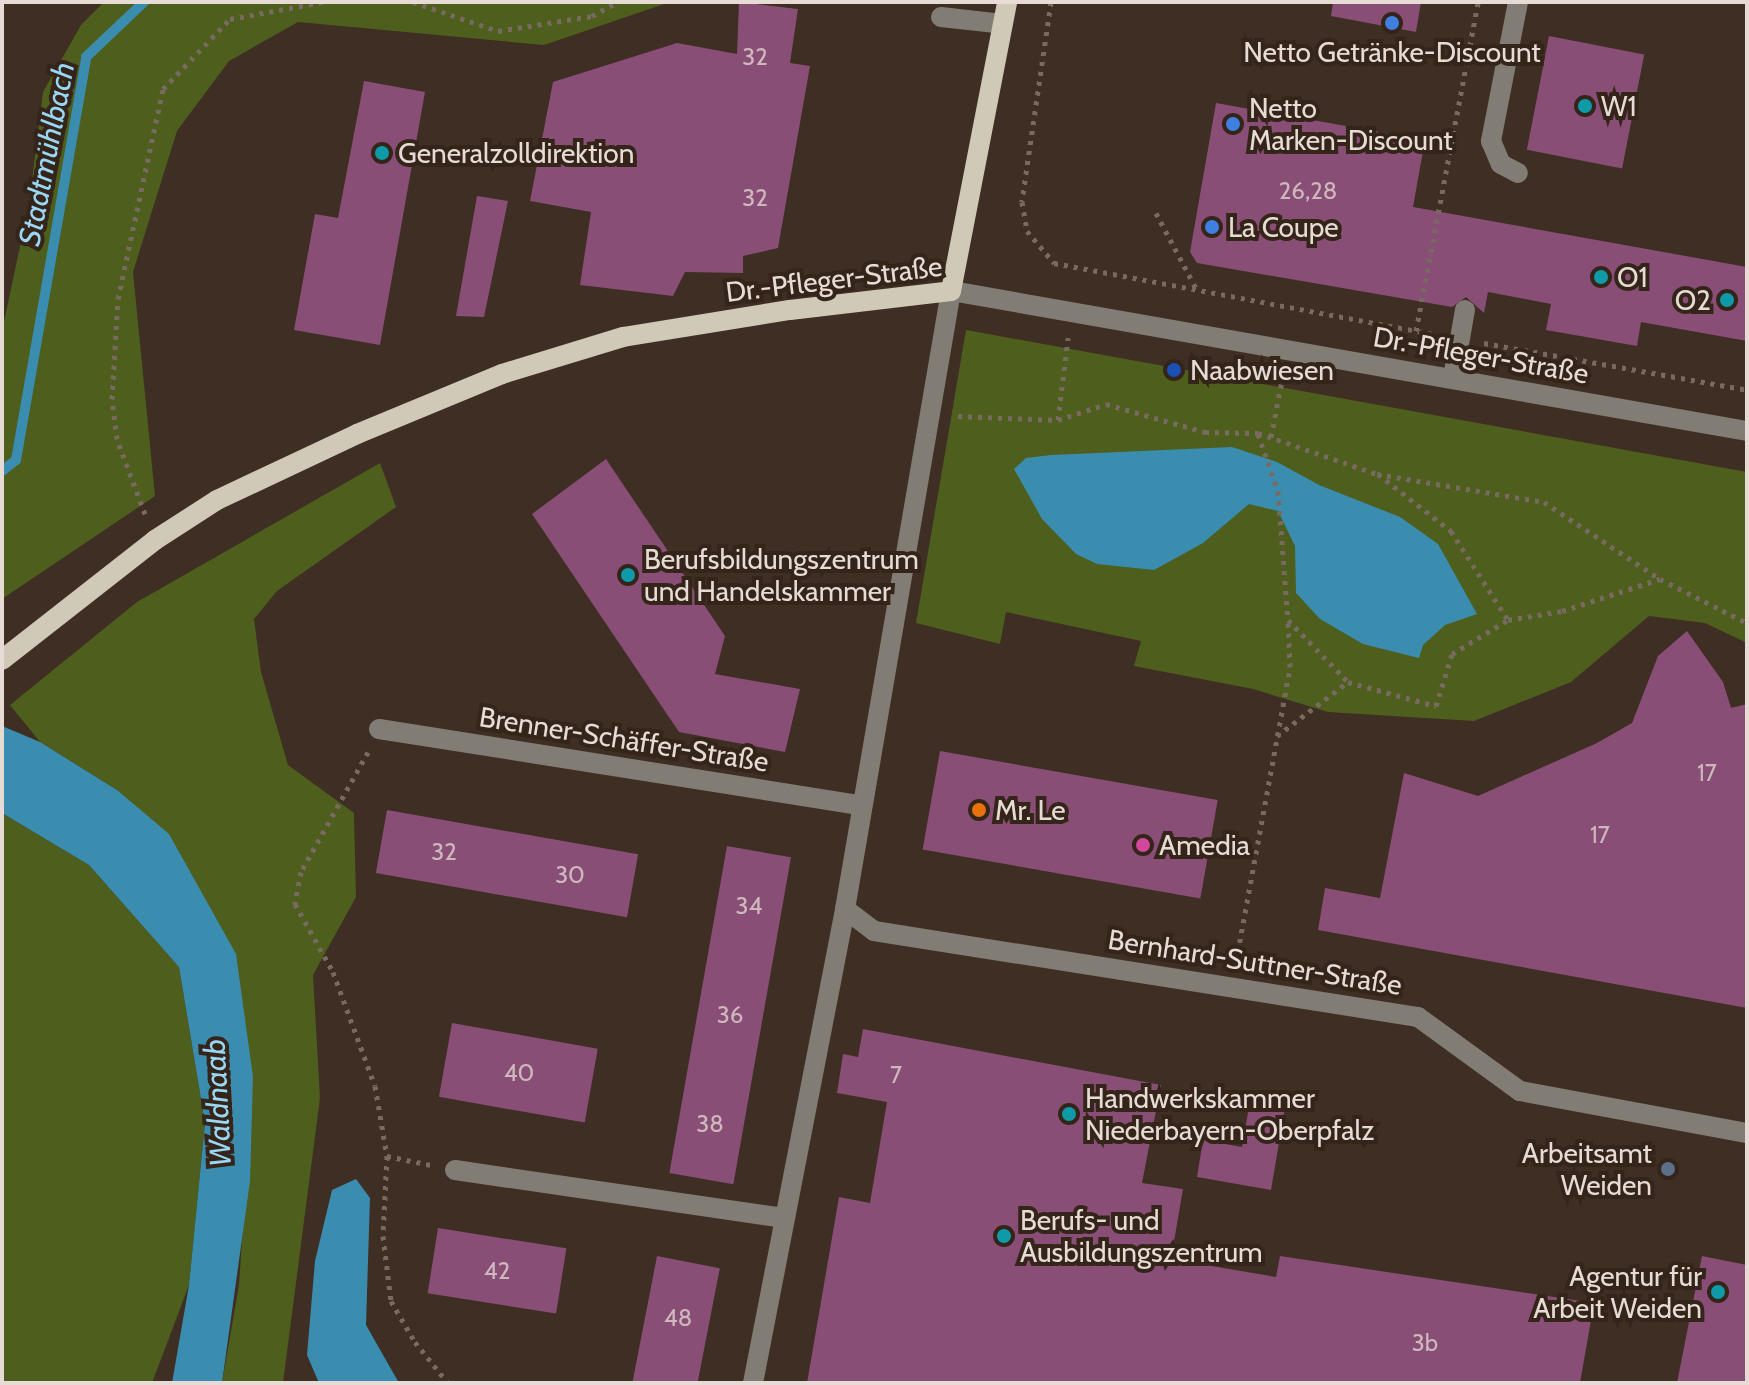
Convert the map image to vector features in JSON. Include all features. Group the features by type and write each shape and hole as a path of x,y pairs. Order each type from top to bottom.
{"main road":[{"path":"951,291 1007,2"},
{"name":"Dr.-Pfleger-Straße","path":"2,660 155,540 231,494 502,374 623,337 790,310 951,291"}],"street":[{"path":"1518,2 1491,141 1501,164 1518,173"},
{"path":"941,17 1003,24"},
{"path":"753,1383 845,909 951,291"},
{"name":"Dr.-Pfleger-Straße","path":"951,291 1747,431"},
{"path":"1453,378 1465,310"},
{"name":"Brenner-Schäffer-Straße","path":"379,729 861,805"},
{"name":"Bernhard-Suttner-Straße","path":"845,909 874,931 1418,1017 1520,1091 1747,1133"},
{"path":"455,1170 784,1218"}],"path":[{"path":"155,540 117,439 112,399 118,299 163,89 230,19 323,2"},
{"path":"413,2 498,31 592,16 617,2"},
{"path":"1051,2 1022,202 1027,231 1054,263 1069,269 1747,390"},
{"path":"1416,331 1478,2"},
{"path":"1156,213 1198,292"},
{"path":"1058,420 1071,310"},
{"path":"1271,437 1287,348"},
{"path":"929,415 1058,420 1106,404 1205,432 1258,433 1377,474 1544,502 1660,579 1747,623"},
{"path":"1231,986 1290,667 1278,491 1258,433"},
{"path":"1377,474 1451,531 1508,620"},
{"path":"1288,620 1348,682 1436,706 1452,654 1508,620 1562,611 1660,579"},
{"path":"1276,737 1348,682"},
{"path":"379,729 301,872 295,904 354,1020 375,1086 387,1156 383,1236 391,1301 415,1342 448,1383"},
{"path":"387,1156 455,1170"}],"green space":[{"path":"104,2 670,2 544,45 298,22 229,61 177,131 133,272 155,496 2,599 2,331 29,204 43,92 81,25"},
{"path":"966,330 1747,472 1747,643 1705,623 1649,616 1571,682 1474,721 1328,712 1253,689 1134,666 1141,641 1006,612 1000,644 916,623"},
{"path":"380,463 396,507 277,591 254,619 261,672 288,765 354,813 356,897 313,975 320,1098 283,1383 222,1383 239,1285 253,1077 117,790 40,742 10,705 137,602"},
{"path":"2,813 89,865 179,967 205,1123 189,1285 152,1383 2,1383"}],"water":[{"path":"1232,447 1277,462 1319,485 1400,517 1438,544 1477,614 1445,625 1423,645 1419,658 1363,644 1320,619 1296,593 1295,546 1278,511 1249,504 1203,543 1154,570 1097,564 1076,554 1042,519 1014,469 1026,458 1051,455"},
{"name":"Waldnaab","path":"2,726 40,742 117,790 169,834 236,954 253,1077 250,1181 222,1383 172,1383 189,1285 205,1123 179,967 89,865 2,813"},
{"path":"356,1179 370,1198 366,1325 399,1383 319,1383 307,1355 315,1261 332,1190"}],"building":[{"path":"739,2 798,9 790,63 810,66 778,248 743,256 743,273 685,272 673,296 580,285 591,212 530,201 553,82 677,43 737,54"},
{"name":"Netto Getränke-Discount","path":"1333,2 1421,2 1416,32 1331,16"},
{"name":"W1","path":"1549,36 1644,55 1622,168 1527,150"},
{"name":"Generalzolldirektion","path":"364,81 425,92 380,345 294,330 315,214 338,218"},
{"path":"1216,103 1425,140 1413,207 1747,267 1747,341 1641,322 1637,346 1546,330 1551,304 1488,292 1484,313 1466,297 1452,307 1197,263 1190,252"},
{"path":"477,196 508,201 484,317 456,316"},
{"name":"Berufsbildungszentrum und Handelskammer","path":"606,459 725,636 715,674 800,689 785,752 679,732 532,514"},
{"path":"1687,631 1723,682 1731,708 1747,704 1747,1008 1318,930 1325,888 1380,898 1404,773 1478,796 1597,743 1632,723 1658,656"},
{"path":"940,751 1218,800 1200,898 923,849"},
{"path":"387,810 638,854 627,917 376,873"},
{"path":"727,846 791,857 733,1184 669,1173"},
{"path":"452,1023 598,1049 585,1123 439,1097"},
{"path":"863,1029 1161,1085 1142,1183 1183,1189 1171,1259 1276,1277 1280,1256 1594,1303 1580,1383 807,1383 839,1197 870,1203 887,1102 837,1093 843,1054 858,1057"},
{"path":"1251,1095 1286,1101 1271,1190 1197,1177 1203,1140 1242,1147"},
{"path":"438,1228 566,1248 556,1314 428,1293"},
{"path":"657,1256 720,1268 698,1383 632,1383"},
{"name":"Agentur für Arbeit Weiden","path":"1702,1256 1747,1265 1747,1383 1677,1383"}],"waterway":[{"name":"Stadtmühlbach","path":"2,471 16,460 86,57 144,2"}],"place":[{"name":"Netto Getränke-Discount","path":"1392,23"},
{"name":"W1","path":"1585,106"},
{"name":"Netto Marken-Discount","path":"1233,124"},
{"name":"Generalzolldirektion","path":"382,153"},
{"name":"La Coupe","path":"1212,227"},
{"name":"O1","path":"1601,277"},
{"name":"O2","path":"1727,300"},
{"name":"Naabwiesen","path":"1174,370"},
{"name":"Berufsbildungszentrum und Handelskammer","path":"628,575"},
{"name":"Mr. Le","path":"979,810"},
{"name":"Amedia","path":"1143,845"},
{"name":"Handwerkskammer Niederbayern-Oberpfalz","path":"1069,1114"},
{"name":"Arbeitsamt Weiden","path":"1668,1169"},
{"name":"Berufs- und Ausbildungszentrum","path":"1004,1236"},
{"name":"Agentur für Arbeit Weiden","path":"1718,1292"}]}
